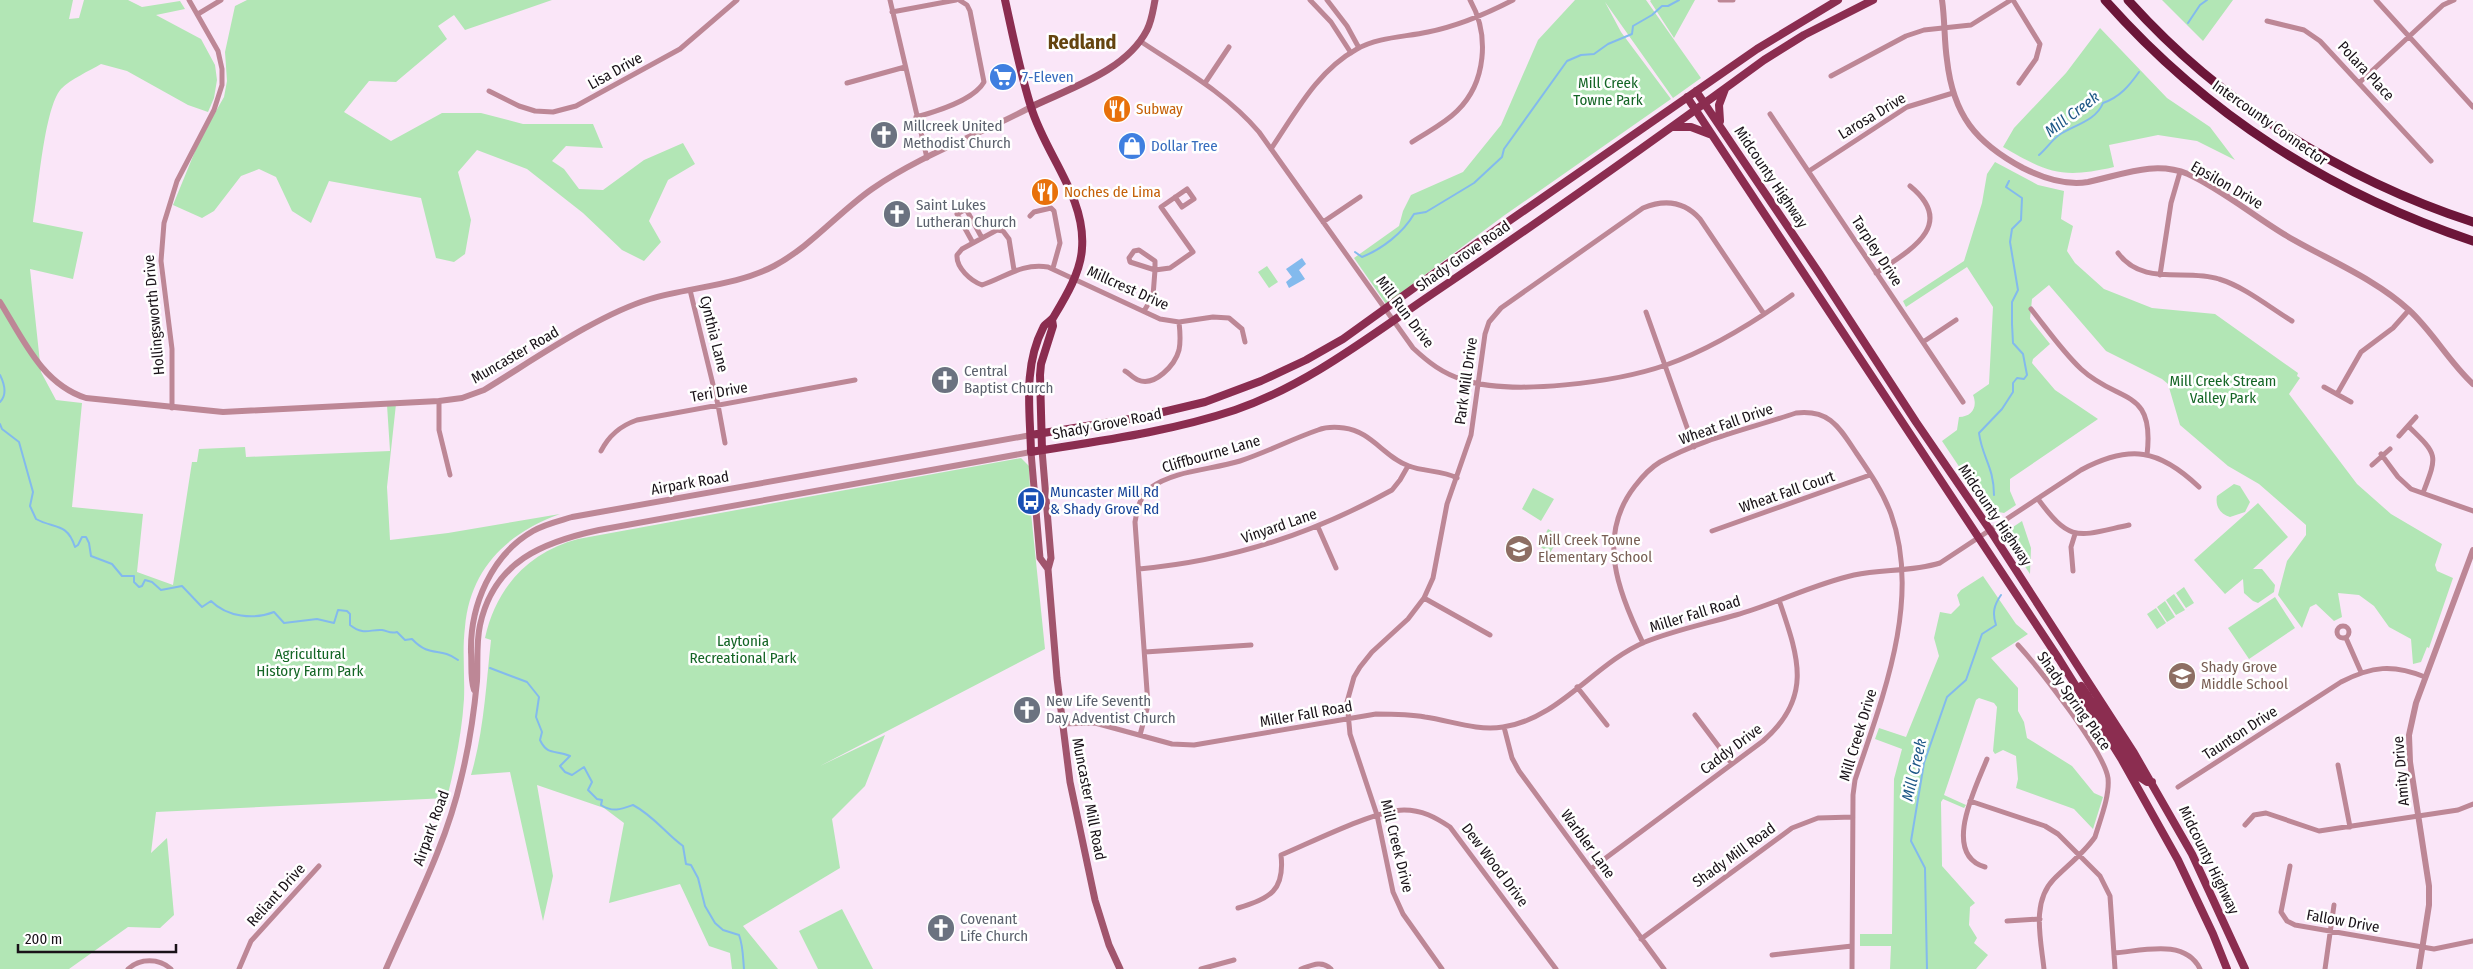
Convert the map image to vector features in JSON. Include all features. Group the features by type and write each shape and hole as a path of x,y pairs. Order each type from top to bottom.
{"highway":[{"name":"Intercounty Connector","path":"2104,0 2159,56 2194,88 2294,161 2390,210 2473,242"},
{"name":"Intercounty Connector","path":"2128,0 2194,65 2284,132 2325,158 2386,189 2473,222"}],"main road":[{"name":"Muncaster Mill Road","path":"1005,0 1031,108 1079,216 1082,249 1074,278 1052,320 1043,328 1032,358 1029,394 1032,452 1040,558 1048,570"},
{"path":"1031,108 1119,61 1140,41 1150,21 1155,0"},
{"name":"Shady Grove Road","path":"1031,435 1142,417 1232,393 1306,360 1343,339 1457,257 1757,49 1838,0"},
{"name":"Shady Grove Road","path":"1032,452 1115,439 1234,410 1310,374 1393,320 1696,110 1764,60 1804,35 1873,0"},
{"path":"1722,128 1718,112 1726,88"},
{"name":"Midcounty Highway","path":"1696,91 1990,530 2152,782 2192,854 2245,969"},
{"name":"Midcounty Highway","path":"1687,97 2059,660 2154,815 2210,927 2227,969"},
{"path":"1670,128 1691,127 1713,135"},
{"name":"Muncaster Mill Road","path":"1052,320 1053,326 1041,364 1040,375 1042,450 1051,558 1048,570 1062,724 1070,782 1095,900 1109,945 1120,969"},
{"path":"2059,660 2072,673 2141,778 2146,782 2152,782"}],"street":[{"name":"Hollingsworth Drive","path":"172,408 172,349 161,261 164,223 177,181 214,110 222,85 222,68 218,51 189,0"},
{"path":"198,14 221,0"},
{"name":"Lisa Drive","path":"489,91 519,106 535,111 552,112 576,106 680,49 737,0"},
{"path":"890,0 927,158"},
{"path":"892,12 957,0 967,5 970,11 984,82 979,90 945,108 916,117"},
{"path":"1310,0 1332,22 1351,53"},
{"path":"1327,0 1347,26 1359,48"},
{"path":"1412,142 1451,116 1473,91 1483,53 1478,18 1470,0"},
{"path":"1271,149 1312,88 1334,66 1359,48 1379,41 1430,32 1478,18 1513,0"},
{"path":"1720,0 1734,0"},
{"name":"Epsilon Drive","path":"1942,0 1947,61 1954,93 1964,119 1984,143 2003,157 2041,177 2062,182 2086,182 2159,167 2180,172 2197,179 2287,236 2383,289 2409,310 2473,384"},
{"path":"1831,76 1906,36 1924,30 1972,26 2012,0 2040,44 2036,60 2019,83"},
{"path":"2376,0 2473,107"},
{"path":"2360,82 2443,5 2454,0"},
{"name":"Polara Place","path":"2268,20 2304,30 2320,40 2432,161"},
{"name":"Mill Run Drive","path":"1140,41 1205,83 1241,111 1271,149 1413,348 1426,361 1452,376 1478,383 1560,385 1610,379 1665,365 1711,345 1792,296"},
{"path":"1205,83 1229,47"},
{"path":"847,83 905,67"},
{"name":"Larosa Drive","path":"1809,171 1907,108 1954,93"},
{"name":"Muncaster Road","path":"0,302 37,362 56,384 86,398 223,412 439,401 462,398 484,390 621,310 649,299 727,282 774,266 792,254 873,188 927,158 1031,108"},
{"name":"Tarpley Drive","path":"1770,114 1963,402"},
{"path":"2160,275 2172,203 2180,172"},
{"path":"1876,273 1916,246 1928,227 1929,212 1923,196 1910,186"},
{"path":"1144,311 1152,296 1155,270 1155,261 1139,250 1134,251 1129,258 1130,262 1155,270 1170,268 1192,252 1161,207 1175,197"},
{"path":"1323,222 1360,197"},
{"name":"Park Mill Drive","path":"1347,719 1350,689 1360,667 1372,652 1401,628 1424,598 1436,568 1447,504 1471,435 1485,334 1494,314 1643,208 1653,204 1672,202 1693,211 1764,314"},
{"path":"973,243 957,214 966,209 982,238"},
{"path":"1014,270 1006,233 997,230 962,249 957,255 957,260 966,274 976,283 982,285 1014,270 1038,266 1053,268 1060,243 1054,211 1047,209 1034,212 1030,216"},
{"path":"2118,253 2124,262 2131,266 2160,275 2219,279 2238,288 2292,321"},
{"name":"Millcrest Drive","path":"1053,268 1160,318 1179,322 1213,316 1229,318 1242,329 1245,342"},
{"name":"Cynthia Lane","path":"690,290 718,405 725,443"},
{"path":"2031,309 2081,369 2101,384 2130,398 2143,411 2150,432 2146,455"},
{"path":"2337,394 2361,352 2393,328 2409,310"},
{"path":"1646,312 1694,447"},
{"path":"1922,342 1956,320"},
{"path":"1125,370 1137,380 1143,381 1160,375 1170,366 1178,351 1179,322"},
{"name":"Teri Drive","path":"601,451 608,438 627,424 855,380"},
{"path":"2324,387 2351,402"},
{"path":"439,401 439,430 450,475"},
{"name":"Wheat Fall Drive","path":"1643,643 1625,606 1617,580 1614,549 1616,524 1627,496 1643,476 1659,463 1694,447 1796,413 1811,411 1830,419 1841,430 1870,475 1891,514 1897,537 1901,571"},
{"path":"2399,436 2416,417"},
{"path":"2408,426 2432,452 2434,460 2423,493"},
{"name":"Cliffbourne Lane","path":"1140,735 1148,705 1135,522 1137,510 1148,490 1163,480 1238,461 1277,448 1319,429 1330,428 1354,430 1368,436 1389,455 1408,466 1457,478"},
{"name":"Airpark Road","path":"386,969 452,813 463,769 474,690 470,632 475,609 490,575 499,561 520,541 540,528 572,517 1031,435"},
{"path":"2372,465 2381,454 2390,449"},
{"name":"Airpark Road","path":"474,690 477,684 480,626 488,600 514,566 530,552 543,545 568,536 599,530 1032,452"},
{"name":"Miller Fall Road","path":"1062,724 1095,723 1172,744 1194,745 1376,714 1407,714 1460,726 1504,727 1534,717 1608,663 1643,643 1677,630 1736,615 1852,576 1922,569 1940,563 2104,458 2119,454 2146,455 2170,464 2199,487"},
{"path":"2381,454 2404,484 2473,511"},
{"name":"Vinyard Lane","path":"1139,569 1185,565 1220,557 1257,548 1318,526 1392,490 1408,466"},
{"name":"Wheat Fall Court","path":"1712,531 1870,475"},
{"path":"2038,499 2056,523 2075,534 2091,533 2129,525"},
{"path":"1318,526 1336,568"},
{"path":"2073,571 2071,547 2075,534"},
{"name":"Amity Drive","path":"2419,969 2429,886 2410,762 2409,735 2425,677 2471,562 2473,550"},
{"name":"Mill Creek Drive","path":"1852,969 1855,780 1896,650 1900,620 1901,571"},
{"path":"1424,598 1490,634"},
{"name":"Caddy Drive","path":"1590,869 1775,731 1792,704 1798,686 1798,666 1794,645 1779,600"},
{"path":"2346,638 2361,672"},
{"path":"1145,652 1251,645"},
{"name":"Shady Spring Place","path":"2018,645 2038,667 2098,755 2108,779 2100,823 2095,837 2046,889 2040,904 2044,969"},
{"name":"Taunton Drive","path":"2178,787 2342,682 2361,672 2376,668 2394,668 2425,677"},
{"path":"1577,687 1607,725"},
{"path":"1695,716 1732,764"},
{"name":"Mill Creek Drive","path":"1347,719 1350,734 1377,815 1393,892 1403,914 1442,969"},
{"name":"Warbler Lane","path":"1504,727 1512,758 1519,772 1664,969"},
{"path":"1985,868 1973,863 1965,850 1965,819 1970,801 1987,759"},
{"path":"2338,764 2350,827"},
{"path":"1970,801 2045,826 2058,834 2100,876 2107,886 2110,896 2115,969"},
{"path":"2245,825 2254,815 2266,813 2319,831 2458,810 2473,804"},
{"name":"Dew Wood Drive","path":"1238,908 1266,898 1277,887 1283,872 1281,855 1377,815 1405,810 1425,812 1450,827 1556,969"},
{"name":"Shady Mill Road","path":"1641,939 1792,828 1818,818 1853,817"},
{"name":"Reliant Drive","path":"239,969 251,941 319,866"},
{"name":"Fallow Drive","path":"2290,866 2281,912 2282,916 2295,925 2439,949 2473,941"},
{"path":"2325,969 2334,905"},
{"path":"2007,921 2040,919"},
{"path":"1772,955 1852,946"},
{"path":"2114,953 2177,950 2188,954 2197,962 2200,969"},
{"path":"1201,969 1234,960"},
{"path":"128,969 142,962 153,961 166,964 171,969"},
{"path":"1301,969 1320,963 1331,969"}],"green space":[{"name":"Agricultural History Farm Park","path":"0,0 73,0 69,19 79,18 84,0 128,0 142,7 180,1 185,9 156,15 201,39 215,65 217,80 214,98 208,112 188,105 127,71 101,64 61,89 50,114 42,152 33,222 83,232 73,279 30,269 41,372 56,400 82,403 72,507 143,514 137,572 173,585 192,462 197,462 199,449 245,447 246,457 390,451 387,405 396,404 387,487 390,540 448,533 560,514 541,522 508,543 494,556 474,588 468,606 464,636 462,724 447,798 156,812 151,853 167,838 174,915 160,928 128,927 69,969 0,969"},
{"path":"247,0 552,0 465,30 454,15 438,26 447,39 396,82 369,81 344,112 391,141 442,113 481,113 523,124 593,124 603,148 566,146 552,161 564,169 579,189 603,190 644,160 683,143 695,164 668,180 649,221 661,242 644,261 622,250 583,213 527,169 477,150 458,172 471,220 465,254 454,262 436,258 421,198 329,181 311,223 292,211 276,177 259,169 241,176 214,211 202,218 173,205 200,139 224,97 227,81 225,52 235,6"},
{"name":"Mill Creek Towne Park","path":"1575,0 1646,0 1701,78 1673,98 1605,2 1621,32 1671,99 1502,217 1386,304 1354,258 1399,226 1403,211 1411,195 1463,172 1501,125 1538,40"},
{"path":"1695,0 1674,38 1650,1"},
{"path":"2162,0 2233,0 2203,41"},
{"path":"2100,28 2167,98 2210,127 2235,160 2197,141 2158,135 2109,145 2114,167 2081,173 2068,173 2044,168 2003,147 2014,128 2066,73"},
{"name":"Mill Creek Stream Valley Park","path":"1995,162 2038,185 2064,191 2061,219 2073,226 2067,251 2075,263 2104,289 2152,308 2215,314 2298,373 2297,376 2300,378 2289,394 2357,484 2391,514 2442,544 2435,565 2437,571 2453,578 2429,648 2427,647 2421,662 2413,664 2411,639 2389,627 2374,606 2359,595 2338,593 2342,617 2334,621 2316,604 2310,607 2302,628 2278,595 2287,561 2306,535 2306,525 2259,484 2228,466 2180,425 2168,384 2162,379 2106,351 2049,285 2032,299 2030,319 2050,344 2033,359 2032,363 2055,390 2098,419 2010,479 2010,491 2016,505 2004,513 1988,510 1942,441 1957,430 1959,417 1964,417 1973,411 1975,404 1973,395 1989,384 1993,307 1967,267 1906,307 1903,301 1964,261 1982,203 1987,174"},
{"path":"1267,266 1278,282 1269,288 1258,272"},
{"name":"Laytonia Recreational Park","path":"1021,458 1029,466 1031,513 1045,649 820,766 885,735 865,786 832,819 840,868 743,926 778,969 732,969 730,953 709,946 680,884 609,903 624,823 604,808 537,785 553,876 543,921 510,772 471,775 479,742 486,691 491,640 485,638 497,603 517,575 544,553 578,539"},
{"path":"2234,484 2240,486 2250,502 2245,512 2230,517 2223,514 2219,509 2217,496"},
{"path":"1533,488 1554,499 1541,521 1522,509"},
{"path":"2258,503 2288,537 2253,569 2262,569 2275,585 2274,592 2258,603 2244,593 2243,579 2225,594 2194,560"},
{"path":"2022,521 2031,548 2030,574 2010,544 2013,527"},
{"path":"1548,529 1560,536 1550,553 1539,546"},
{"path":"1983,576 2016,624 2028,634 1991,658 2018,688 2018,711 2024,722 2027,738 2072,766 2094,793 2103,797 2093,829 2074,809 2016,788 2018,779 2016,756 2003,750 1995,754 1993,751 1997,707 1994,703 1979,698 1976,700 1944,795 1966,805 1964,808 1943,799 1941,802 1942,866 1975,903 1970,907 1969,925 1977,938 1974,943 1988,955 1976,969 1890,969 1891,946 1860,946 1860,934 1892,934 1894,779 1902,749 1875,739 1879,728 1906,737 1939,656 1934,638 1940,612 1951,614 1960,605 1957,595 1961,590"},
{"path":"2184,587 2194,603 2186,608 2176,593"},
{"path":"2174,594 2185,610 2176,615 2166,600"},
{"path":"2275,597 2295,628 2249,659 2228,628"},
{"path":"2165,601 2175,617 2167,622 2157,607"},
{"path":"2156,608 2166,623 2157,629 2147,614"},
{"path":"842,909 873,969 818,969 799,931"}],"water":[{"path":"1302,258 1306,264 1299,270 1305,279 1289,288 1286,282 1292,277 1286,269"}],"waterway":[{"path":"1355,252 1362,257 1377,250 1398,234 1414,214 1426,212 1474,183 1502,157 1504,149 1567,61 1581,55 1594,54 1608,44 1632,34 1633,26 1652,15 1662,6 1668,6 1679,0"},
{"name":"Mill Creek","path":"2188,23 2200,5 2207,0"},
{"name":"Mill Creek","path":"2039,155 2059,135 2090,118 2100,109 2103,103 2114,98 2124,90 2139,72"},
{"name":"Mill Creek","path":"1994,495 1992,477 1979,433 2002,409 2013,392 2013,383 2017,378 2024,379 2027,375 2023,354 2013,343 2012,324 2012,302 2018,290 2010,242 2012,229 2021,220 2022,198 2006,187 2009,181"},
{"path":"0,375 5,392 0,402"},
{"path":"0,424 2,429 19,442 33,492 30,506 36,519 64,530 72,539 75,547 82,537 86,537 91,556 112,564 122,576 134,576 134,582 139,587 142,586 145,580 152,582 161,590 182,586 202,607 211,601 225,611 241,616 258,616 274,612 284,623 317,619 334,623 338,610 347,611 350,614 350,625 359,630 397,632 405,640 412,639 425,649 445,654 458,660"},
{"name":"Mill Creek","path":"1927,969 1925,868 1911,841 1924,763 1947,697 1966,680 1982,634 1996,625 1994,609 2001,595"},
{"path":"490,668 527,682 539,697 536,717 542,732 540,740 549,751 570,756 560,766 565,772 572,775 584,767 592,782 588,790 597,799 602,800 601,805 613,810 633,805 647,814 683,846 686,864 691,865 698,878 705,906 715,923 723,930 739,935 744,969"}],"place":[{"name":"7-Eleven","path":"1003,77"},
{"name":"Subway","path":"1117,109"},
{"name":"Millcreek United Methodist Church","path":"884,135"},
{"name":"Dollar Tree","path":"1132,146"},
{"name":"Noches de Lima","path":"1045,192"},
{"name":"Saint Lukes Lutheran Church","path":"897,214"},
{"name":"Central Baptist Church","path":"945,380"},
{"name":"Muncaster Mill Rd & Shady Grove Rd","path":"1031,501"},
{"name":"Mill Creek Towne Elementary School","path":"1519,549"},
{"name":"Shady Grove Middle School","path":"2182,676"},
{"name":"New Life Seventh Day Adventist Church","path":"1027,710"},
{"name":"Covenant Life Church","path":"941,928"}],"district":[{"name":"Redland","path":"1082,42"}]}
